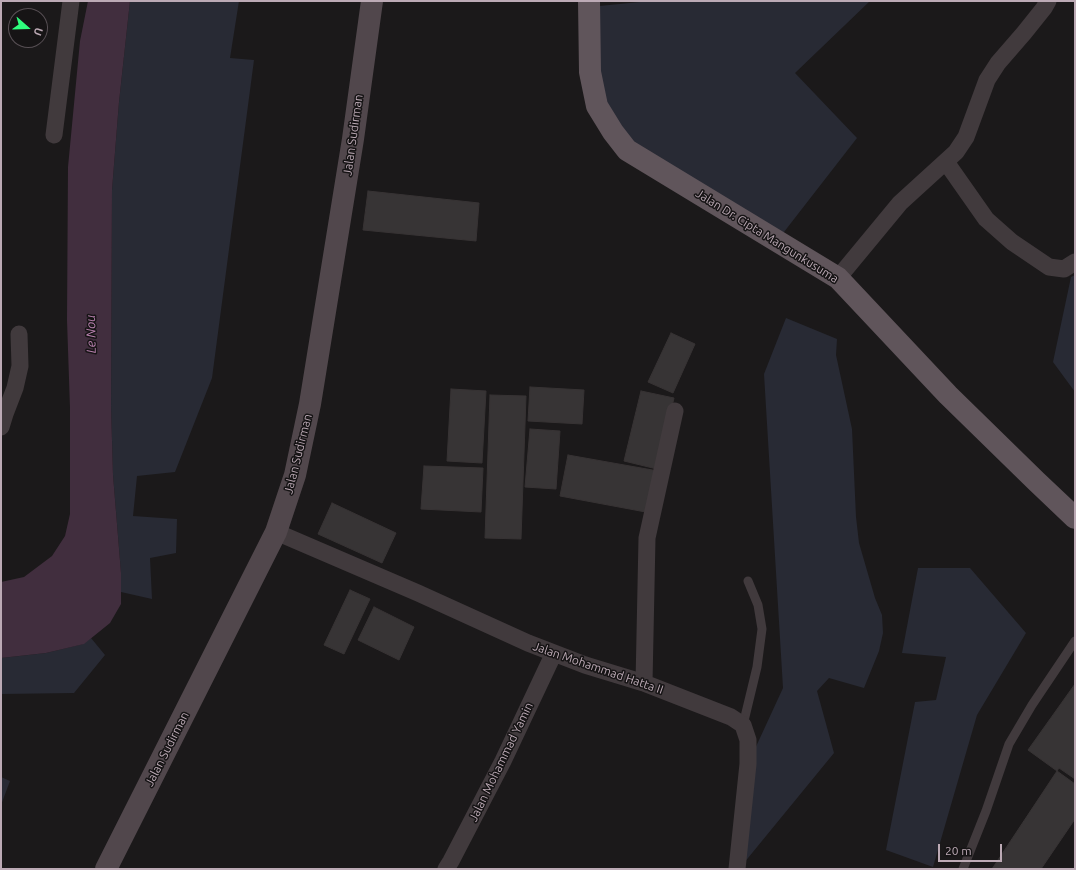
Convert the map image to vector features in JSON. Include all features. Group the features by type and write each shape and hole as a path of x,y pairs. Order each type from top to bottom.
{"main road":[{"name":"Jalan Dr. Cipta Mangunkusuma","path":"589,1 590,72 597,106 613,132 628,150 838,278 948,395 1075,518"}],"street":[{"path":"54,135 71,1"},
{"name":"Jalan Sudirman","path":"106,869 276,532 295,475 310,404 353,139 372,1"},
{"path":"838,278 900,203 956,152 966,137 987,80 998,63 1024,33 1048,1"},
{"path":"946,162 986,219 1012,242 1049,267 1064,269 1075,262"},
{"path":"2,418 15,388 20,366 19,334"},
{"path":"644,682 647,538 675,411"},
{"name":"Jalan Mohammad Hatta II","path":"276,532 418,593 528,643 585,665 644,682 731,717 743,725"},
{"name":"Jalan Mohammad Yamin","path":"446,869 503,761 554,653"},
{"path":"737,869 748,764 748,740 743,725"}],"lane":[{"path":"743,725 757,667 762,629 758,605 748,580"},
{"path":"963,869 1009,744 1032,705 1075,641"}],"shaded area":[{"path":"130,1 239,1 230,58 254,60 212,378 175,472 137,476 133,516 177,519 176,553 150,558 152,599 121,592 121,573 113,475 111,406 112,190 119,102"},
{"path":"650,1 870,1 795,73 857,138 777,241 627,150 597,106 589,7"},
{"path":"1075,275 1075,392 1053,362 1071,277"},
{"path":"786,318 837,339 836,355 852,429 856,517 859,543 875,598 882,615 883,633 879,651 864,688 829,678 817,691 834,753 739,869 748,764 783,688 764,374"},
{"path":"918,568 970,568 1026,633 977,715 933,867 886,850 915,702 936,700 946,657 902,653"},
{"path":"91,638 105,655 74,693 1,694 1,658 46,653 83,644"},
{"path":"1,777 10,781 1,805"}],"water":[{"name":"Le Nou","path":"88,1 130,1 119,102 112,190 111,406 113,475 121,573 121,604 110,623 84,644 46,653 1,658 1,582 24,577 52,556 65,536 70,514 70,408 67,320 68,167 80,41"}],"building":[{"path":"368,191 479,203 476,241 363,230"},
{"path":"671,333 695,344 673,393 648,382"},
{"path":"530,387 584,390 582,424 528,421"},
{"path":"451,389 486,391 482,463 447,461"},
{"path":"641,391 674,398 657,469 624,461"},
{"path":"490,395 526,396 521,539 485,538"},
{"path":"530,429 560,431 556,489 525,487"},
{"path":"568,455 658,471 651,513 560,496"},
{"path":"424,466 483,468 481,512 421,509"},
{"path":"332,503 396,533 382,563 318,534"},
{"path":"350,590 370,599 344,654 324,645"},
{"path":"374,607 414,627 399,660 358,640"},
{"path":"1075,684 1075,784 1028,750"},
{"path":"1059,768 1075,779 1075,819 1041,869 992,869"}]}
